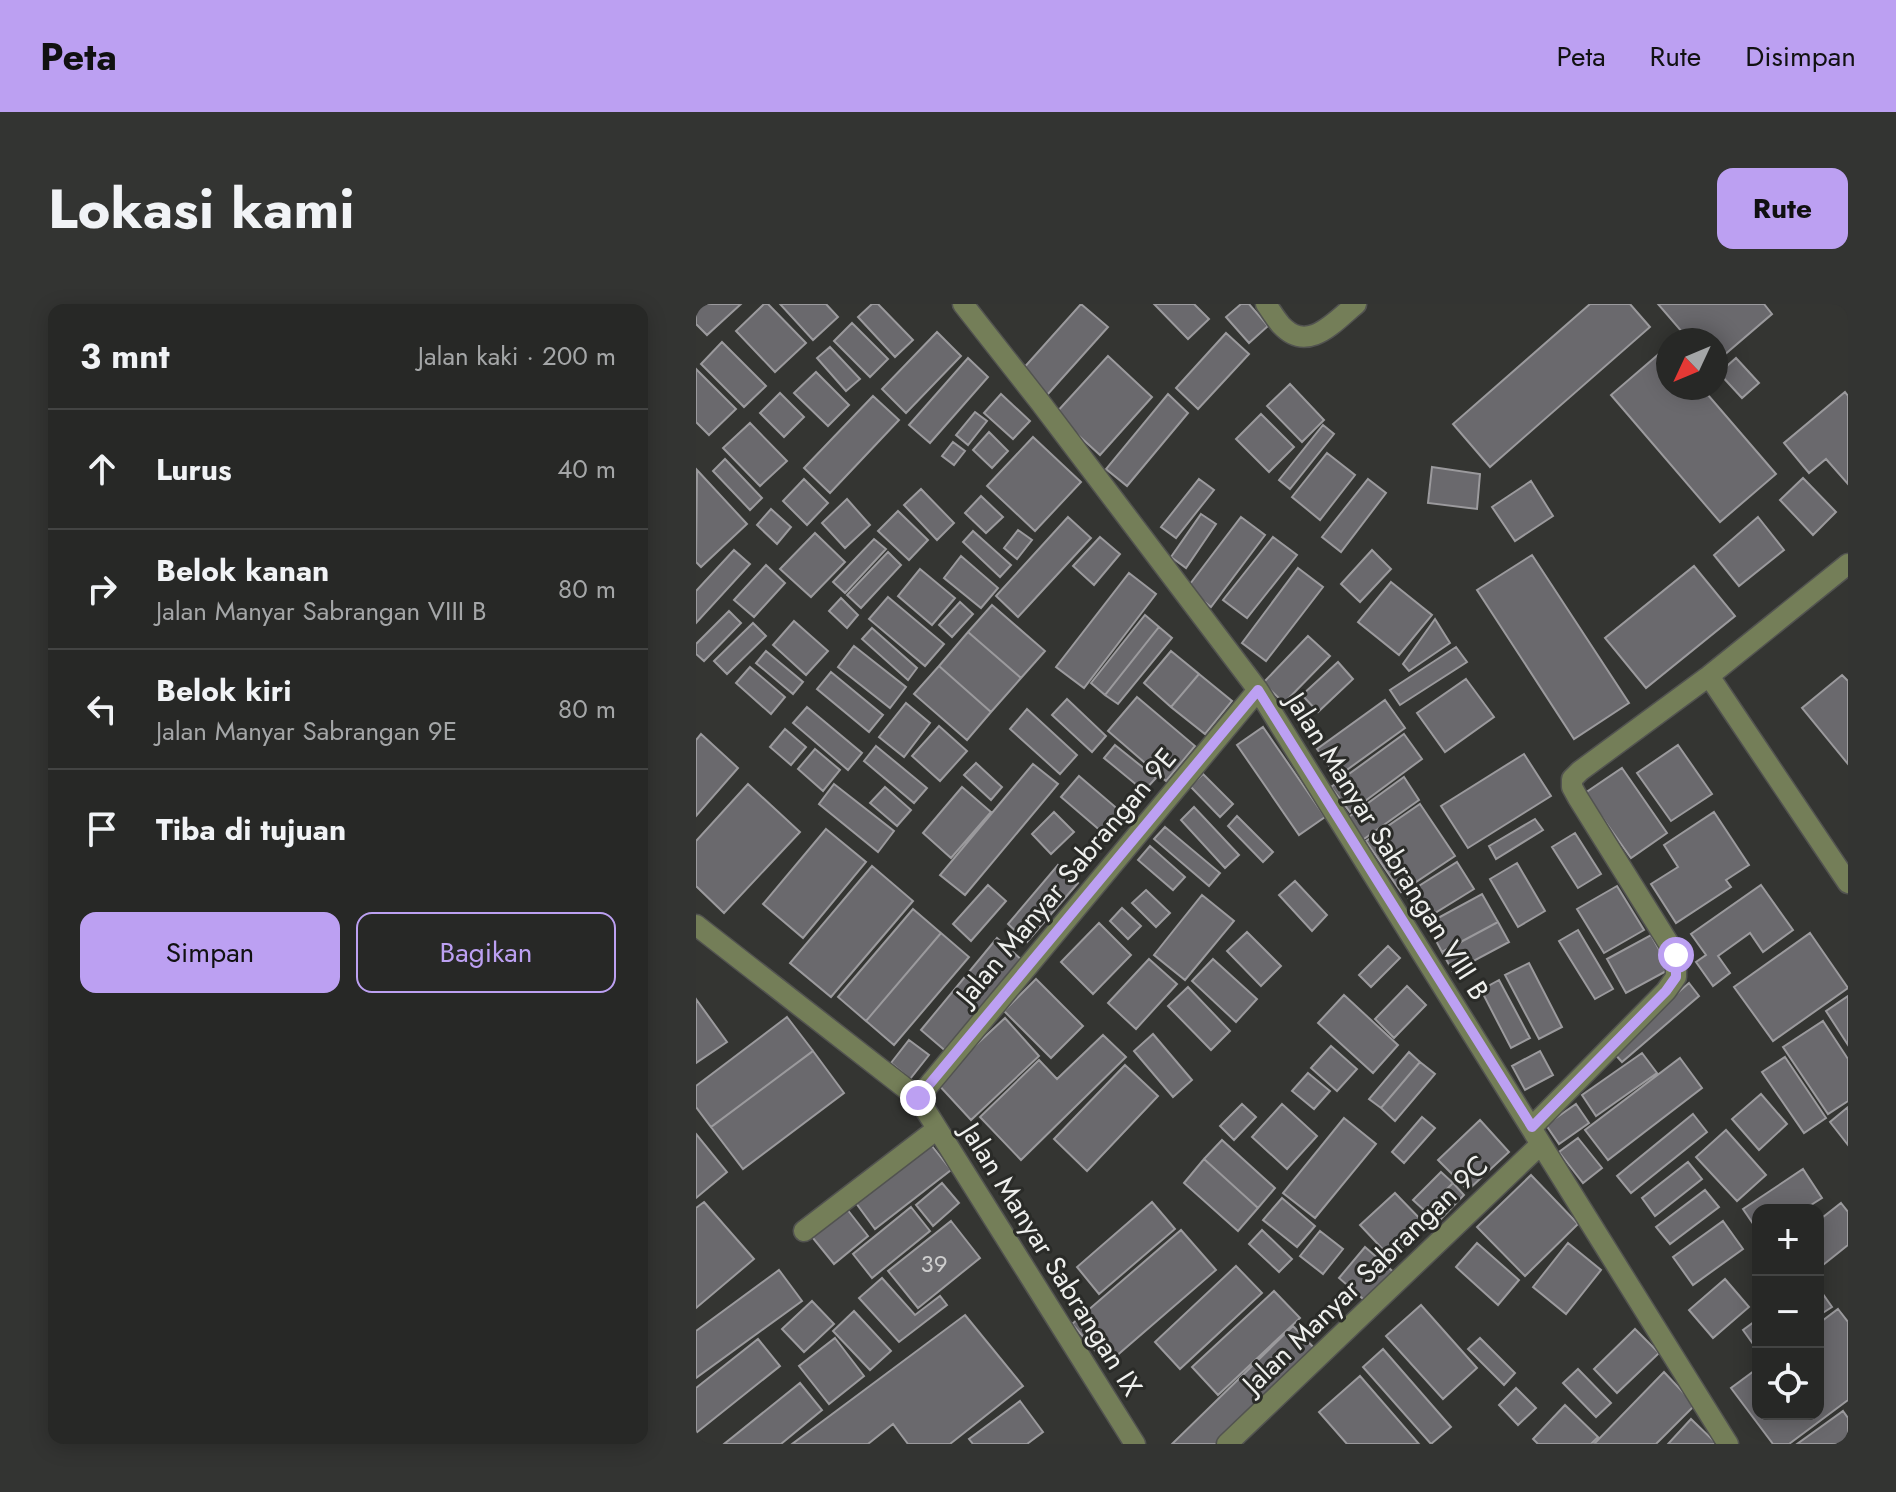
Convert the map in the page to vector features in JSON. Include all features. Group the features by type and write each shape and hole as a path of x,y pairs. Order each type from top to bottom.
{"street":[{"name":"Jalan Manyar Sabrangan VIII B","path":"963,304 1258,690 1728,1444"},
{"path":"1266,304 1282,326 1304,338 1325,330 1356,304"},
{"path":"1848,564 1709,676 1848,883"},
{"name":"Jalan Manyar Sabrangan 9C","path":"1227,1444 1537,1136 1676,977 1676,955 1572,787 1572,779 1709,676"},
{"name":"Jalan Manyar Sabrangan 9E","path":"918,1098 1258,690"},
{"name":"Jalan Manyar Sabrangan IX","path":"696,925 918,1098 1135,1444"},
{"path":"804,1231 937,1129"}],"building":[{"path":"696,304 741,304 707,335 696,324"},
{"path":"764,304 768,304 806,343 775,372 736,331"},
{"path":"780,304 826,304 838,317 813,340"},
{"path":"872,304 878,304 913,340 895,357 858,317"},
{"path":"1081,304 1108,327 1047,395 1021,371"},
{"path":"1154,304 1194,304 1209,319 1188,339"},
{"path":"1241,304 1249,304 1268,326 1249,343 1226,317"},
{"path":"1590,304 1630,304 1650,327 1490,467 1453,424"},
{"path":"1658,304 1764,304 1772,314 1728,352 1728,328 1679,328"},
{"path":"852,323 888,359 870,377 834,341"},
{"path":"937,332 961,356 906,413 882,389"},
{"path":"1226,333 1249,354 1198,409 1176,388"},
{"path":"722,342 766,386 744,407 701,364"},
{"path":"830,347 860,379 846,391 817,358"},
{"path":"1108,356 1152,397 1100,455 1055,414"},
{"path":"1656,356 1656,400 1712,400 1776,474 1720,522 1611,395"},
{"path":"968,358 988,377 930,443 909,425"},
{"path":"1736,358 1759,383 1742,398 1728,383 1728,365"},
{"path":"696,369 736,409 709,435 696,422"},
{"path":"816,372 849,405 828,426 794,393"},
{"path":"1290,384 1324,420 1302,442 1267,406"},
{"path":"1845,392 1848,396 1848,484 1826,459 1809,473 1784,443"},
{"path":"780,393 804,417 784,437 760,413"},
{"path":"1001,394 1030,421 1013,439 984,413"},
{"path":"1168,394 1188,413 1127,486 1106,469"},
{"path":"873,396 899,420 830,493 804,468"},
{"path":"975,412 987,421 968,445 956,435"},
{"path":"1261,414 1294,447 1269,472 1236,439"},
{"path":"750,423 787,461 760,486 723,448"},
{"path":"1323,425 1334,434 1290,489 1279,480"},
{"path":"989,432 1008,451 992,468 973,450"},
{"path":"1033,437 1081,482 1035,531 987,486"},
{"path":"953,442 965,451 954,465 942,456"},
{"path":"1327,453 1355,475 1320,520 1292,497"},
{"path":"725,459 762,498 750,510 713,471"},
{"path":"1432,467 1480,474 1477,509 1428,503"},
{"path":"697,470 747,524 701,567 696,562"},
{"path":"1803,478 1836,512 1813,535 1780,500"},
{"path":"804,479 828,503 807,525 783,501"},
{"path":"1199,479 1214,490 1176,538 1161,527"},
{"path":"1368,479 1386,493 1341,552 1322,537"},
{"path":"1531,481 1553,516 1515,541 1492,507"},
{"path":"921,489 954,523 937,540 904,505"},
{"path":"981,496 1003,517 986,533 965,513"},
{"path":"847,499 870,525 845,548 822,523"},
{"path":"771,509 791,527 777,544 757,525"},
{"path":"898,511 928,540 909,560 878,531"},
{"path":"1201,514 1216,524 1186,568 1171,557"},
{"path":"1068,517 1091,538 1018,617 996,596"},
{"path":"1241,517 1265,535 1211,607 1187,588"},
{"path":"1758,517 1784,550 1739,586 1714,555"},
{"path":"1018,530 1032,540 1017,559 1004,548"},
{"path":"973,531 1011,565 1000,577 963,542"},
{"path":"815,533 845,562 811,597 780,569"},
{"path":"1100,537 1120,554 1094,585 1073,566"},
{"path":"1273,537 1297,555 1247,618 1223,600"},
{"path":"874,539 886,549 845,593 833,582"},
{"path":"734,550 750,564 696,623 696,591"},
{"path":"1372,550 1391,569 1360,602 1341,584"},
{"path":"888,552 901,565 861,608 847,595"},
{"path":"1532,555 1629,703 1574,739 1477,590"},
{"path":"961,556 998,588 981,608 944,578"},
{"path":"766,565 785,583 754,617 734,600"},
{"path":"1694,566 1735,616 1646,688 1605,638"},
{"path":"1298,568 1323,587 1266,661 1242,643"},
{"path":"920,569 955,598 932,625 898,596"},
{"path":"1129,573 1156,594 1084,688 1056,667"},
{"path":"1391,582 1432,615 1399,655 1358,622"},
{"path":"888,597 944,644 925,666 869,619"},
{"path":"841,598 858,615 847,628 829,611"},
{"path":"960,602 973,614 952,637 939,625"},
{"path":"992,605 1045,651 1021,678 968,632"},
{"path":"729,611 741,623 704,661 696,654 696,644"},
{"path":"1145,615 1159,627 1105,695 1091,683"},
{"path":"1435,619 1450,643 1409,671 1403,664"},
{"path":"794,621 828,651 806,675 773,645"},
{"path":"753,623 766,636 727,674 714,661"},
{"path":"1159,627 1172,638 1118,704 1105,695"},
{"path":"872,628 917,668 908,680 862,639"},
{"path":"968,632 1021,678 991,712 939,666"},
{"path":"1308,636 1330,656 1284,703 1263,683"},
{"path":"854,646 906,687 890,708 838,667"},
{"path":"1456,647 1467,662 1400,705 1390,690"},
{"path":"766,651 803,682 793,694 756,663"},
{"path":"1171,651 1199,674 1171,707 1144,683"},
{"path":"1338,662 1353,679 1318,712 1302,695"},
{"path":"939,666 991,712 967,740 914,694"},
{"path":"750,667 785,697 771,714 736,683"},
{"path":"831,672 883,715 869,732 817,689"},
{"path":"1199,674 1232,701 1205,734 1171,707"},
{"path":"1842,675 1848,681 1848,764 1802,708"},
{"path":"1466,679 1494,717 1445,752 1417,713"},
{"path":"1137,697 1195,746 1166,781 1108,731"},
{"path":"1067,699 1106,736 1092,752 1052,715"},
{"path":"1385,700 1405,728 1337,777 1317,749"},
{"path":"906,703 930,723 904,757 879,737"},
{"path":"807,707 862,753 848,770 793,723"},
{"path":"1027,709 1077,755 1060,774 1010,729"},
{"path":"939,726 967,751 940,781 912,756"},
{"path":"1263,727 1325,817 1299,835 1237,745"},
{"path":"785,729 806,747 791,765 770,747"},
{"path":"701,734 738,768 696,816 696,740"},
{"path":"1404,734 1422,759 1350,812 1331,787"},
{"path":"1115,745 1156,778 1144,791 1104,758"},
{"path":"1678,745 1712,794 1671,821 1637,773"},
{"path":"876,746 927,788 914,803 864,761"},
{"path":"815,749 840,770 823,791 798,769"},
{"path":"1524,754 1551,796 1468,848 1441,806"},
{"path":"976,763 1002,787 991,800 964,775"},
{"path":"1033,764 1058,784 965,895 940,875"},
{"path":"1622,768 1667,833 1631,858 1585,793"},
{"path":"1203,774 1233,804 1220,817 1190,786"},
{"path":"1079,776 1120,811 1102,832 1061,797"},
{"path":"1404,777 1419,800 1361,841 1346,819"},
{"path":"748,784 800,832 724,913 696,886 696,841"},
{"path":"834,784 894,831 878,852 819,804"},
{"path":"885,787 911,810 897,826 870,803"},
{"path":"962,787 991,812 951,858 923,833"},
{"path":"1420,804 1455,856 1401,892 1366,841"},
{"path":"1194,807 1239,855 1225,868 1181,820"},
{"path":"1054,812 1074,832 1051,854 1032,834"},
{"path":"1714,812 1749,865 1726,880 1731,887 1676,923 1651,884 1678,867 1664,845"},
{"path":"1237,816 1273,852 1263,862 1228,826"},
{"path":"1535,819 1543,830 1496,859 1489,846"},
{"path":"1165,827 1220,873 1209,886 1154,839"},
{"path":"826,829 866,862 803,938 763,904"},
{"path":"1575,833 1601,874 1578,888 1552,847"},
{"path":"1150,846 1185,877 1173,890 1138,860"},
{"path":"1457,862 1474,889 1422,921 1406,894"},
{"path":"1517,863 1545,911 1518,927 1490,879"},
{"path":"1058,865 1078,883 1027,942 1008,924"},
{"path":"872,866 913,901 831,997 790,963"},
{"path":"1295,881 1327,915 1312,931 1279,895"},
{"path":"988,885 1006,901 971,941 953,924"},
{"path":"1761,885 1793,930 1763,952 1750,933 1718,956 1730,973 1713,986 1696,962 1706,955 1691,934"},
{"path":"1617,886 1644,930 1604,953 1577,909"},
{"path":"1146,890 1170,913 1156,927 1132,903"},
{"path":"1482,894 1498,922 1442,952 1427,924"},
{"path":"1202,895 1234,921 1185,980 1154,955"},
{"path":"1122,908 1141,926 1128,939 1110,921"},
{"path":"913,909 941,933 866,1021 838,997"},
{"path":"1498,922 1509,942 1453,972 1442,952"},
{"path":"1099,923 1131,955 1093,994 1061,962"},
{"path":"1578,930 1613,989 1595,999 1559,941"},
{"path":"1247,932 1281,966 1261,986 1227,951"},
{"path":"941,933 969,957 894,1045 866,1021"},
{"path":"1810,933 1848,988 1773,1041 1734,987"},
{"path":"1651,935 1670,969 1626,993 1607,959"},
{"path":"997,938 1023,961 948,1053 921,1030"},
{"path":"1388,946 1400,958 1371,987 1359,975"},
{"path":"1149,959 1177,984 1136,1029 1108,1003"},
{"path":"1213,959 1257,999 1236,1022 1192,981"},
{"path":"1529,963 1562,1027 1539,1039 1505,975"},
{"path":"1036,979 1083,1026 1051,1058 1004,1011"},
{"path":"1499,980 1530,1038 1511,1048 1481,990"},
{"path":"1689,983 1699,996 1622,1062 1611,1050"},
{"path":"1407,986 1426,1005 1394,1038 1375,1019"},
{"path":"1188,987 1230,1031 1211,1050 1168,1006"},
{"path":"1344,995 1398,1045 1373,1073 1318,1023"},
{"path":"1848,996 1848,1045 1826,1011"},
{"path":"696,999 727,1042 696,1063"},
{"path":"787,1017 813,1051 711,1127 696,1107 696,1086"},
{"path":"1005,1018 1039,1056 971,1120 936,1082"},
{"path":"1823,1021 1848,1059 1848,1101 1828,1114 1783,1047"},
{"path":"1153,1034 1192,1080 1173,1097 1134,1051"},
{"path":"1103,1035 1126,1057 1021,1160 980,1117 1039,1060 1057,1079"},
{"path":"909,1040 929,1055 910,1079 891,1063"},
{"path":"1331,1046 1357,1069 1337,1091 1311,1068"},
{"path":"813,1051 844,1093 743,1169 711,1127"},
{"path":"1540,1051 1553,1075 1525,1090 1512,1066"},
{"path":"1409,1052 1420,1062 1381,1108 1369,1099"},
{"path":"1642,1053 1657,1073 1596,1116 1582,1095"},
{"path":"1785,1057 1826,1118 1804,1133 1762,1072"},
{"path":"1680,1058 1702,1088 1608,1160 1585,1130"},
{"path":"1420,1062 1435,1074 1395,1121 1381,1108"},
{"path":"1125,1065 1158,1096 1087,1171 1054,1139"},
{"path":"1308,1073 1330,1091 1314,1109 1292,1091"},
{"path":"1761,1094 1787,1124 1759,1150 1732,1119"},
{"path":"1242,1104 1256,1117 1234,1140 1220,1126"},
{"path":"1282,1104 1317,1136 1287,1169 1252,1137"},
{"path":"1576,1104 1589,1123 1559,1144 1546,1125"},
{"path":"1848,1107 1848,1145 1830,1122"},
{"path":"1693,1114 1707,1132 1631,1193 1617,1176"},
{"path":"1422,1117 1435,1128 1404,1163 1392,1152"},
{"path":"1344,1118 1376,1144 1315,1218 1283,1193"},
{"path":"1480,1120 1509,1152 1468,1190 1438,1160"},
{"path":"1726,1130 1766,1175 1737,1201 1696,1157"},
{"path":"696,1134 727,1172 696,1198"},
{"path":"1578,1138 1602,1168 1583,1183 1559,1152"},
{"path":"1222,1140 1275,1188 1258,1208 1204,1159"},
{"path":"928,1141 951,1170 875,1229 853,1199"},
{"path":"1204,1159 1258,1208 1238,1231 1184,1183"},
{"path":"1688,1162 1702,1179 1655,1216 1642,1198"},
{"path":"1803,1169 1822,1198 1812,1204 1752,1204 1752,1222 1743,1209"},
{"path":"1441,1172 1453,1183 1425,1211 1413,1200"},
{"path":"1531,1175 1578,1224 1525,1276 1477,1227"},
{"path":"942,1183 959,1203 933,1226 916,1205"},
{"path":"1453,1183 1464,1195 1437,1223 1425,1211"},
{"path":"1705,1190 1719,1207 1670,1244 1656,1227"},
{"path":"1395,1193 1426,1225 1391,1258 1360,1225"},
{"path":"1282,1198 1315,1226 1297,1247 1263,1220"},
{"path":"704,1202 754,1259 696,1308 696,1208"},
{"path":"1152,1202 1175,1229 1099,1294 1077,1267"},
{"path":"1841,1203 1848,1212 1848,1245 1824,1264 1824,1216"},
{"path":"843,1204 868,1236 834,1264 808,1232"},
{"path":"911,1207 930,1231 872,1278 853,1254"},
{"path":"951,1221 980,1258 918,1308 888,1271"},
{"path":"1723,1221 1743,1249 1693,1285 1673,1257"},
{"path":"1181,1230 1216,1270 1107,1364 1072,1324"},
{"path":"1262,1230 1292,1259 1279,1272 1249,1244"},
{"path":"1320,1231 1343,1249 1323,1274 1300,1256"},
{"path":"1477,1243 1519,1280 1498,1305 1456,1267"},
{"path":"1568,1243 1601,1270 1566,1314 1533,1287"},
{"path":"1365,1247 1397,1275 1370,1305 1339,1278"},
{"path":"1236,1266 1262,1293 1180,1369 1155,1342"},
{"path":"779,1270 802,1301 696,1378 696,1331"},
{"path":"882,1278 915,1315 940,1296 947,1305 899,1342 859,1298"},
{"path":"1725,1279 1749,1307 1713,1338 1689,1310"},
{"path":"1274,1291 1300,1318 1218,1395 1192,1367"},
{"path":"1824,1296 1832,1307 1824,1312"},
{"path":"812,1301 834,1324 804,1352 782,1329"},
{"path":"1421,1305 1477,1368 1443,1399 1386,1336"},
{"path":"1838,1309 1848,1322 1848,1400 1824,1418 1824,1348 1824,1320"},
{"path":"854,1311 891,1351 870,1370 833,1331"},
{"path":"965,1315 1023,1386 950,1444 908,1444 893,1424 868,1444 792,1444"},
{"path":"1752,1323 1752,1343 1743,1330"},
{"path":"1293,1326 1319,1353 1225,1444 1172,1444"},
{"path":"1635,1329 1659,1353 1617,1393 1594,1369"},
{"path":"835,1338 864,1376 829,1404 799,1366"},
{"path":"1480,1338 1515,1373 1504,1385 1468,1349"},
{"path":"758,1339 780,1366 696,1433 696,1388"},
{"path":"1383,1349 1451,1427 1431,1444 1363,1367"},
{"path":"1578,1369 1611,1403 1596,1417 1563,1383"},
{"path":"1664,1372 1695,1405 1656,1444 1594,1444"},
{"path":"1752,1372 1752,1416 1731,1388"},
{"path":"1360,1376 1419,1444 1347,1444 1319,1412"},
{"path":"800,1383 822,1410 781,1444 724,1444"},
{"path":"1516,1388 1536,1408 1518,1425 1499,1405"},
{"path":"1020,1401 1043,1432 1027,1444 973,1444 969,1439"},
{"path":"1565,1405 1598,1437 1591,1444 1538,1444 1533,1439"},
{"path":"1843,1411 1848,1418 1848,1444 1797,1444"},
{"path":"1691,1419 1717,1444 1668,1444"},
{"path":"1755,1420 1821,1420 1789,1444 1773,1444"}],"route":[{"path":"918,1098 1258,690 1532,1127 1666,991 1676,977 1676,955"}]}
